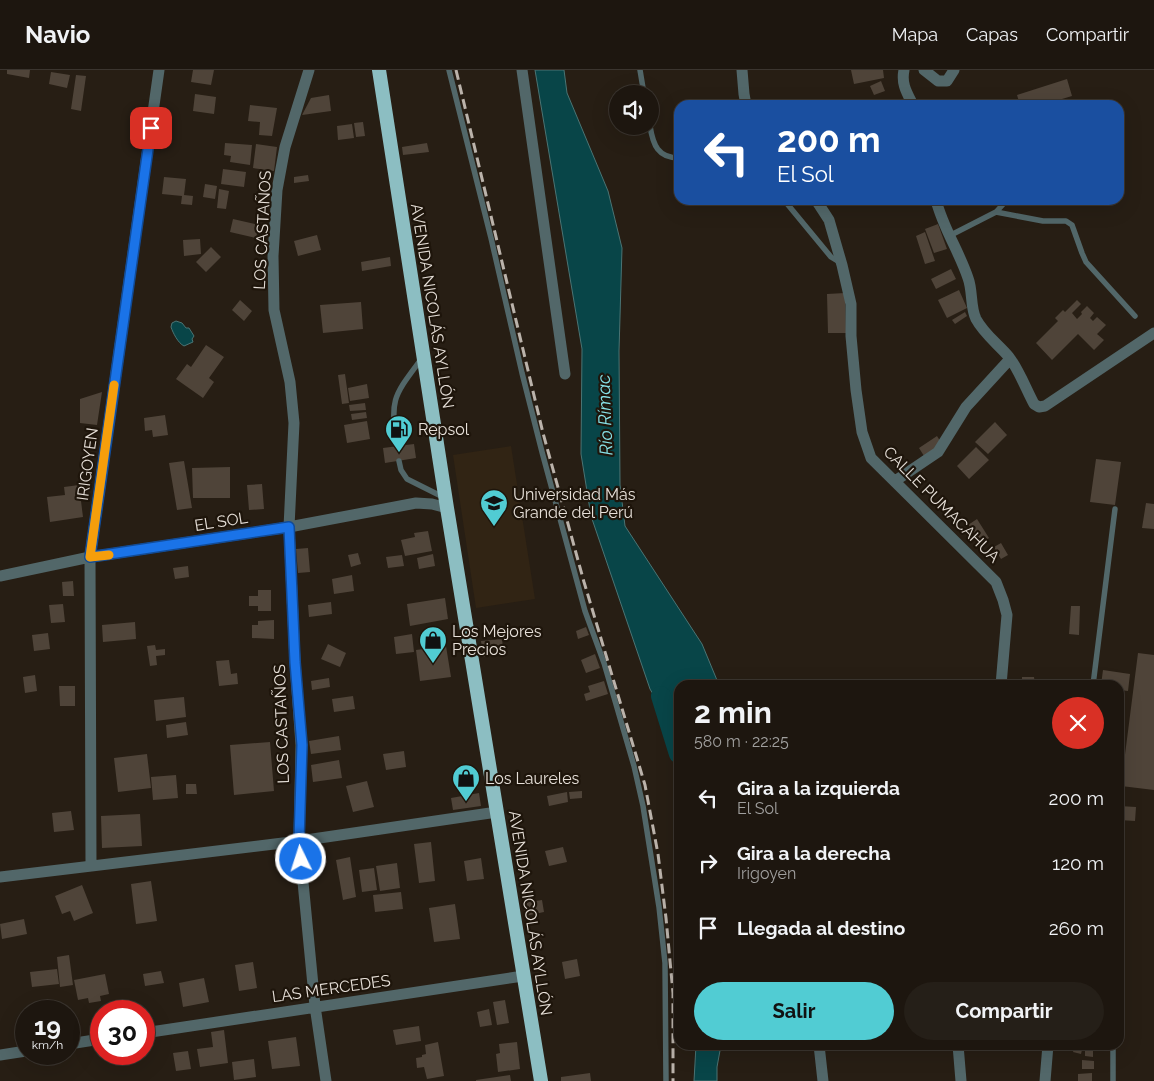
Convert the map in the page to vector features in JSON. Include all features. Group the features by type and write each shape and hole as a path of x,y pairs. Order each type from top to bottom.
{"highway":[{"name":"AVENIDA NICOLÁS AYLLÓN","path":"379,70 446,503 541,1081"}],"street":[{"name":"IRIGOYEN","path":"91,865 90,557 159,70"},
{"name":"LOS CASTAÑOS","path":"309,70 283,155 277,190 273,256 274,310 290,382 294,423 289,527 295,662 302,745 299,841 315,1006 326,1081"},
{"path":"522,70 565,374"},
{"path":"742,70 745,100"},
{"path":"904,70 902,78 911,100"},
{"path":"924,70 938,81 947,81 954,70"},
{"name":"CALLE PUMACAHUA","path":"819,205 829,220 851,304 851,336 862,432 871,458 996,582 1004,600 1006,615 1001,680"},
{"path":"938,205 949,236 968,276 972,290 975,318 1010,359 1034,404 1039,407 1044,406 1154,332"},
{"path":"895,481 938,452 966,407 1010,359"},
{"name":"EL SOL","path":"0,576 90,557 289,527 416,504 446,503"},
{"path":"0,877 299,841 497,812"},
{"name":"LAS MERCEDES","path":"155,1031 523,976"},
{"path":"820,1050 823,1081"},
{"path":"958,1050 961,1081"},
{"path":"1045,1081 1048,1050"},
{"path":"0,1055 15,1053"}],"lane":[{"path":"449,70 540,443 585,612 604,663 634,766 643,806 659,907 665,963 666,1081"},
{"path":"640,70 642,85"},
{"path":"652,135 658,150 670,158 674,158"},
{"path":"788,205 830,257 842,265"},
{"path":"949,236 996,212 1002,205"},
{"path":"996,212 1043,221 1066,221 1072,225 1086,262 1135,316"},
{"path":"397,446 393,416 394,401 399,388 423,356"},
{"path":"399,461 407,479 446,503"},
{"path":"1094,680 1115,508"},
{"path":"1112,1050 1113,1081"}],"shaded area":[{"name":"Universidad Más Grande del Perú","path":"511,446 535,599 476,608 453,455"}],"water":[{"path":"535,70 564,70 567,93 608,191 622,248 619,351 620,485 625,526 702,644 717,680 674,680 674,730 650,689 591,516 581,454 582,349"},
{"path":"176,321 189,328 194,336 193,342 182,345 174,335 171,327 172,323"},
{"path":"696,1050 720,1050 717,1081 694,1081"}],"building":[{"path":"7,70 30,70 29,78 7,74"},
{"path":"193,70 214,70 211,85 191,82"},
{"path":"851,70 883,70 884,78 854,84"},
{"path":"51,72 70,75 67,88 49,84"},
{"path":"76,75 86,76 81,111 71,109"},
{"path":"1067,79 1072,96 1059,100 1018,100 1017,95"},
{"path":"881,81 885,91 874,95 870,86"},
{"path":"195,94 216,97 214,114 193,111"},
{"path":"329,95 331,111 302,115 311,98"},
{"path":"250,105 277,108 272,136 259,135 260,122 248,121"},
{"path":"363,122 365,136 356,137 354,123"},
{"path":"352,124 354,138 338,140 337,126"},
{"path":"225,143 252,145 250,165 230,162 231,156 224,155"},
{"path":"427,143 429,152 403,155 402,147"},
{"path":"256,144 277,147 274,171 253,168"},
{"path":"223,169 246,172 244,187 221,184"},
{"path":"308,175 309,181 294,183 294,177"},
{"path":"164,177 186,179 184,195 193,196 192,205 181,204 182,196 162,194"},
{"path":"205,184 217,186 215,199 203,197"},
{"path":"219,189 229,191 226,209 217,208"},
{"path":"233,219 259,225 256,238 230,232"},
{"path":"938,224 947,249 934,253 925,229"},
{"path":"925,232 935,261 925,264 916,236"},
{"path":"317,235 321,250 298,256 294,241"},
{"path":"200,239 201,254 184,256 183,240"},
{"path":"211,247 221,257 206,272 196,262"},
{"path":"390,257 391,266 362,271 361,262"},
{"path":"951,269 956,279 936,289 931,279"},
{"path":"959,290 967,308 947,318 938,300"},
{"path":"845,293 846,333 828,333 827,294"},
{"path":"240,300 252,311 244,321 232,310"},
{"path":"1077,300 1081,304 1072,313 1077,319 1087,306 1094,313 1090,318 1093,321 1097,317 1106,325 1097,334 1104,340 1094,350 1078,334 1052,360 1036,343 1058,321 1055,318 1063,310 1065,312"},
{"path":"361,302 363,329 323,333 320,305"},
{"path":"965,312 967,316 955,324 952,320"},
{"path":"206,345 224,357 209,378 214,382 203,398 176,379 187,364 191,367"},
{"path":"345,374 349,403 342,404 338,375"},
{"path":"367,384 369,398 350,401 348,388"},
{"path":"102,392 97,425 80,423 80,399"},
{"path":"365,403 366,410 350,411 349,405"},
{"path":"366,412 367,418 352,420 351,414"},
{"path":"165,415 168,435 153,437 152,430 145,431 144,418"},
{"path":"367,421 370,439 347,443 344,425"},
{"path":"995,422 1007,435 988,454 975,442"},
{"path":"937,436 942,444 924,456 919,448"},
{"name":"Repsol","path":"414,444 416,458 385,463 383,448"},
{"path":"976,447 989,460 969,479 957,466"},
{"path":"1096,459 1121,462 1115,505 1090,502"},
{"path":"184,461 192,508 177,510 169,463"},
{"path":"230,467 230,498 193,498 192,468"},
{"path":"262,484 264,509 249,510 247,485"},
{"path":"79,485 83,517 50,522 47,497 65,495 64,487"},
{"path":"1146,503 1154,504 1154,529 1142,528"},
{"path":"977,519 989,538 980,544 968,525"},
{"path":"428,531 432,551 405,556 401,540 415,537 414,533"},
{"path":"1001,543 1008,555 1001,559 994,547"},
{"path":"308,548 310,572 298,573 296,549"},
{"path":"358,553 361,564 351,567 348,555"},
{"path":"433,554 435,566 419,569 417,558"},
{"path":"402,555 404,566 388,568 386,557"},
{"path":"188,566 189,577 175,579 173,568"},
{"path":"352,575 354,591 334,594 332,579"},
{"path":"73,581 74,596 63,596 62,582"},
{"path":"258,590 271,590 271,611 258,611 258,606 249,606 249,596 258,596"},
{"path":"445,598 448,619 410,626 407,604"},
{"path":"331,602 332,614 309,617 308,605"},
{"path":"63,604 65,622 51,623 49,605"},
{"path":"1071,606 1080,606 1079,635 1069,634"},
{"path":"274,620 274,639 252,638 252,625 258,625 258,621"},
{"path":"135,622 136,639 103,642 102,625"},
{"path":"586,627 589,635 578,639 576,631"},
{"path":"48,633 50,649 34,651 32,635"},
{"path":"412,634 414,652 396,654 394,637"},
{"path":"502,639 503,648 491,650 492,656 483,657 481,641"},
{"path":"328,644 346,653 340,667 321,659"},
{"path":"155,645 156,650 165,649 165,655 156,656 157,665 150,666 147,646"},
{"name":"Los Mejores Precios","path":"446,646 451,677 420,681 416,650"},
{"path":"1138,653 1154,655 1154,790 1124,786 1124,763"},
{"path":"595,654 600,668 586,673 581,660"},
{"path":"229,660 231,674 237,673 238,684 219,686 216,661"},
{"path":"1103,670 1130,674 1128,691 1124,691 1124,680 1102,680"},
{"path":"35,675 37,691 25,693 23,677"},
{"path":"1022,677 1034,677 1034,680 1022,680"},
{"path":"329,678 330,687 312,690 311,681"},
{"path":"604,681 608,694 586,701 584,694 590,692 588,686"},
{"path":"59,686 75,686 75,706 60,706"},
{"path":"353,696 355,709 334,712 332,699"},
{"path":"184,697 186,717 156,721 154,700"},
{"path":"186,722 188,735 167,738 166,725"},
{"path":"339,736 341,750 311,754 309,741"},
{"path":"270,742 274,791 234,795 230,745"},
{"path":"404,751 406,767 386,770 383,754"},
{"path":"147,754 151,788 118,792 114,758"},
{"path":"339,760 342,778 313,782 311,765"},
{"path":"176,775 178,798 153,800 151,777"},
{"path":"367,781 374,807 353,812 346,786"},
{"path":"186,784 196,784 197,794 186,794"},
{"path":"582,791 582,798 570,799 569,792"},
{"path":"567,792 568,802 549,806 547,796"},
{"name":"Los Laureles","path":"479,793 481,806 453,810 451,798"},
{"path":"1124,806 1136,807 1135,821 1124,820"},
{"path":"71,811 74,830 54,832 52,813"},
{"path":"140,814 142,846 102,848 101,816"},
{"path":"431,842 435,881 419,883 414,844"},
{"path":"563,847 567,862 549,866 545,851"},
{"path":"350,857 356,897 343,900 336,860"},
{"path":"481,858 484,879 467,881 464,861"},
{"path":"397,863 400,888 380,891 376,866"},
{"path":"374,868 377,890 362,892 359,870"},
{"path":"151,881 157,921 136,924 131,884"},
{"path":"82,885 93,913 74,921 70,911 62,914 55,896"},
{"path":"401,892 403,909 375,912 373,895"},
{"path":"542,900 544,912 525,916 523,903"},
{"path":"455,904 460,939 434,942 429,908"},
{"path":"24,919 27,934 2,939 0,924"},
{"path":"69,955 73,985 60,987 57,957"},
{"path":"577,959 580,976 565,979 562,962"},
{"path":"253,962 257,988 239,991 235,965"},
{"path":"57,969 59,984 32,987 30,972"},
{"path":"161,971 164,983 145,986 143,974"},
{"path":"105,974 109,994 100,996 101,1000 90,1000 90,1003 88,998 78,1000 74,980"},
{"path":"204,978 209,1002 183,1007 179,983"},
{"path":"505,1000 509,1023 497,1025 493,1002"},
{"path":"489,1009 492,1025 480,1027 477,1012"},
{"path":"419,1026 421,1041 396,1045 393,1030"},
{"path":"224,1030 228,1063 200,1067 197,1049 213,1047 211,1032"},
{"path":"296,1037 300,1066 272,1069 268,1041"},
{"path":"438,1042 444,1076 427,1079 424,1067 417,1068 416,1058 426,1054 425,1045"},
{"path":"517,1042 520,1069 498,1072 496,1054 500,1053 499,1044"},
{"path":"1074,1050 1082,1050 1081,1054 1073,1052"},
{"path":"1085,1050 1093,1050 1093,1057 1085,1056"},
{"path":"188,1051 191,1069 176,1071 173,1053"},
{"path":"254,1059 256,1077 234,1080 232,1062"},
{"path":"1082,1060 1094,1061 1094,1069 1082,1069"},
{"path":"590,1073 591,1081 561,1081 561,1077"},
{"path":"1092,1073 1092,1081 1078,1081 1078,1074"},
{"path":"510,1075 511,1081 476,1081 476,1080"}],"waterway":[{"name":"Río Rímac","path":"661,696 674,738"}],"railway":[{"path":"456,70 543,433 584,582 645,785 658,854 666,918 673,993 673,1081"}],"slow traffic":[{"path":"109,555 90,557 114,385"}],"place":[{"name":"Repsol","path":"399,453"},
{"name":"Universidad Más Grande del Perú","path":"494,527"},
{"name":"Los Mejores Precios","path":"433,664"},
{"name":"Los Laureles","path":"466,802"}],"route":[{"path":"151,128 90,557 289,527 295,662 302,745 299,841 301,859"}]}
